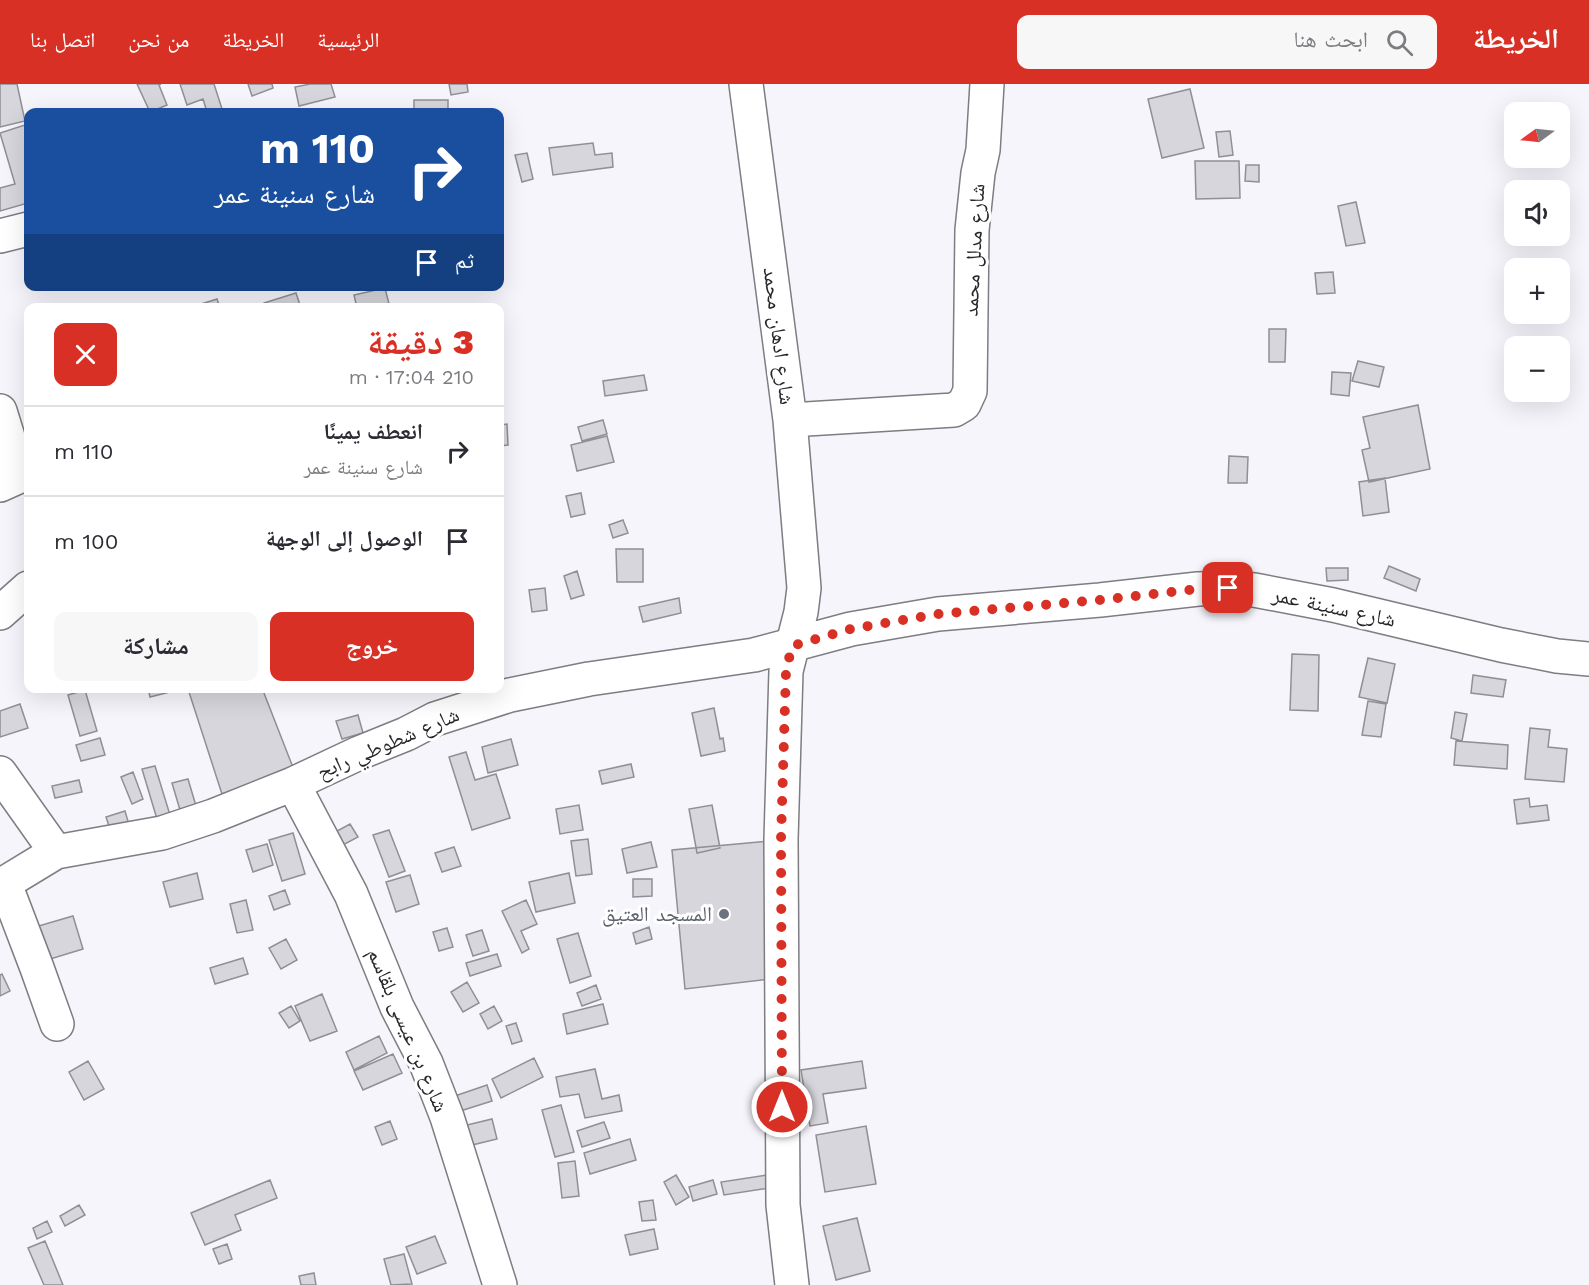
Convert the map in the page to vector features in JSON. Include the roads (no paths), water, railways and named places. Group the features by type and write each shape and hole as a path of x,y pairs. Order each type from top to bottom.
{"street":[{"name":"شارع ادهان محمد","path":"746,84 790,420 804,588 801,612 786,671 781,839 783,1205 792,1285"},
{"name":"شارع مدلل محمد","path":"790,420 954,410 964,404 970,391 972,230 978,173 983,150 987,84"},
{"path":"0,236 24,230"},
{"path":"0,411 20,476 0,485"},
{"name":"شارع سنينة عمر","path":"792,646 851,629 938,614 1228,588 1254,590 1333,605 1501,645 1557,656 1589,659"},
{"path":"0,613 24,592"},
{"name":"شارع شطوطي رابح","path":"3,885 56,852 162,833 213,816 293,784 435,719 510,695 589,679 754,655 792,646"},
{"path":"0,773 56,852"},
{"name":"شارع بن عيسى بلقاسم","path":"293,784 351,894 397,1007 426,1064 447,1117 500,1285"},
{"path":"3,885 57,1024"}],"place":[{"name":"المسجد العتيق","path":"724,914"}]}
